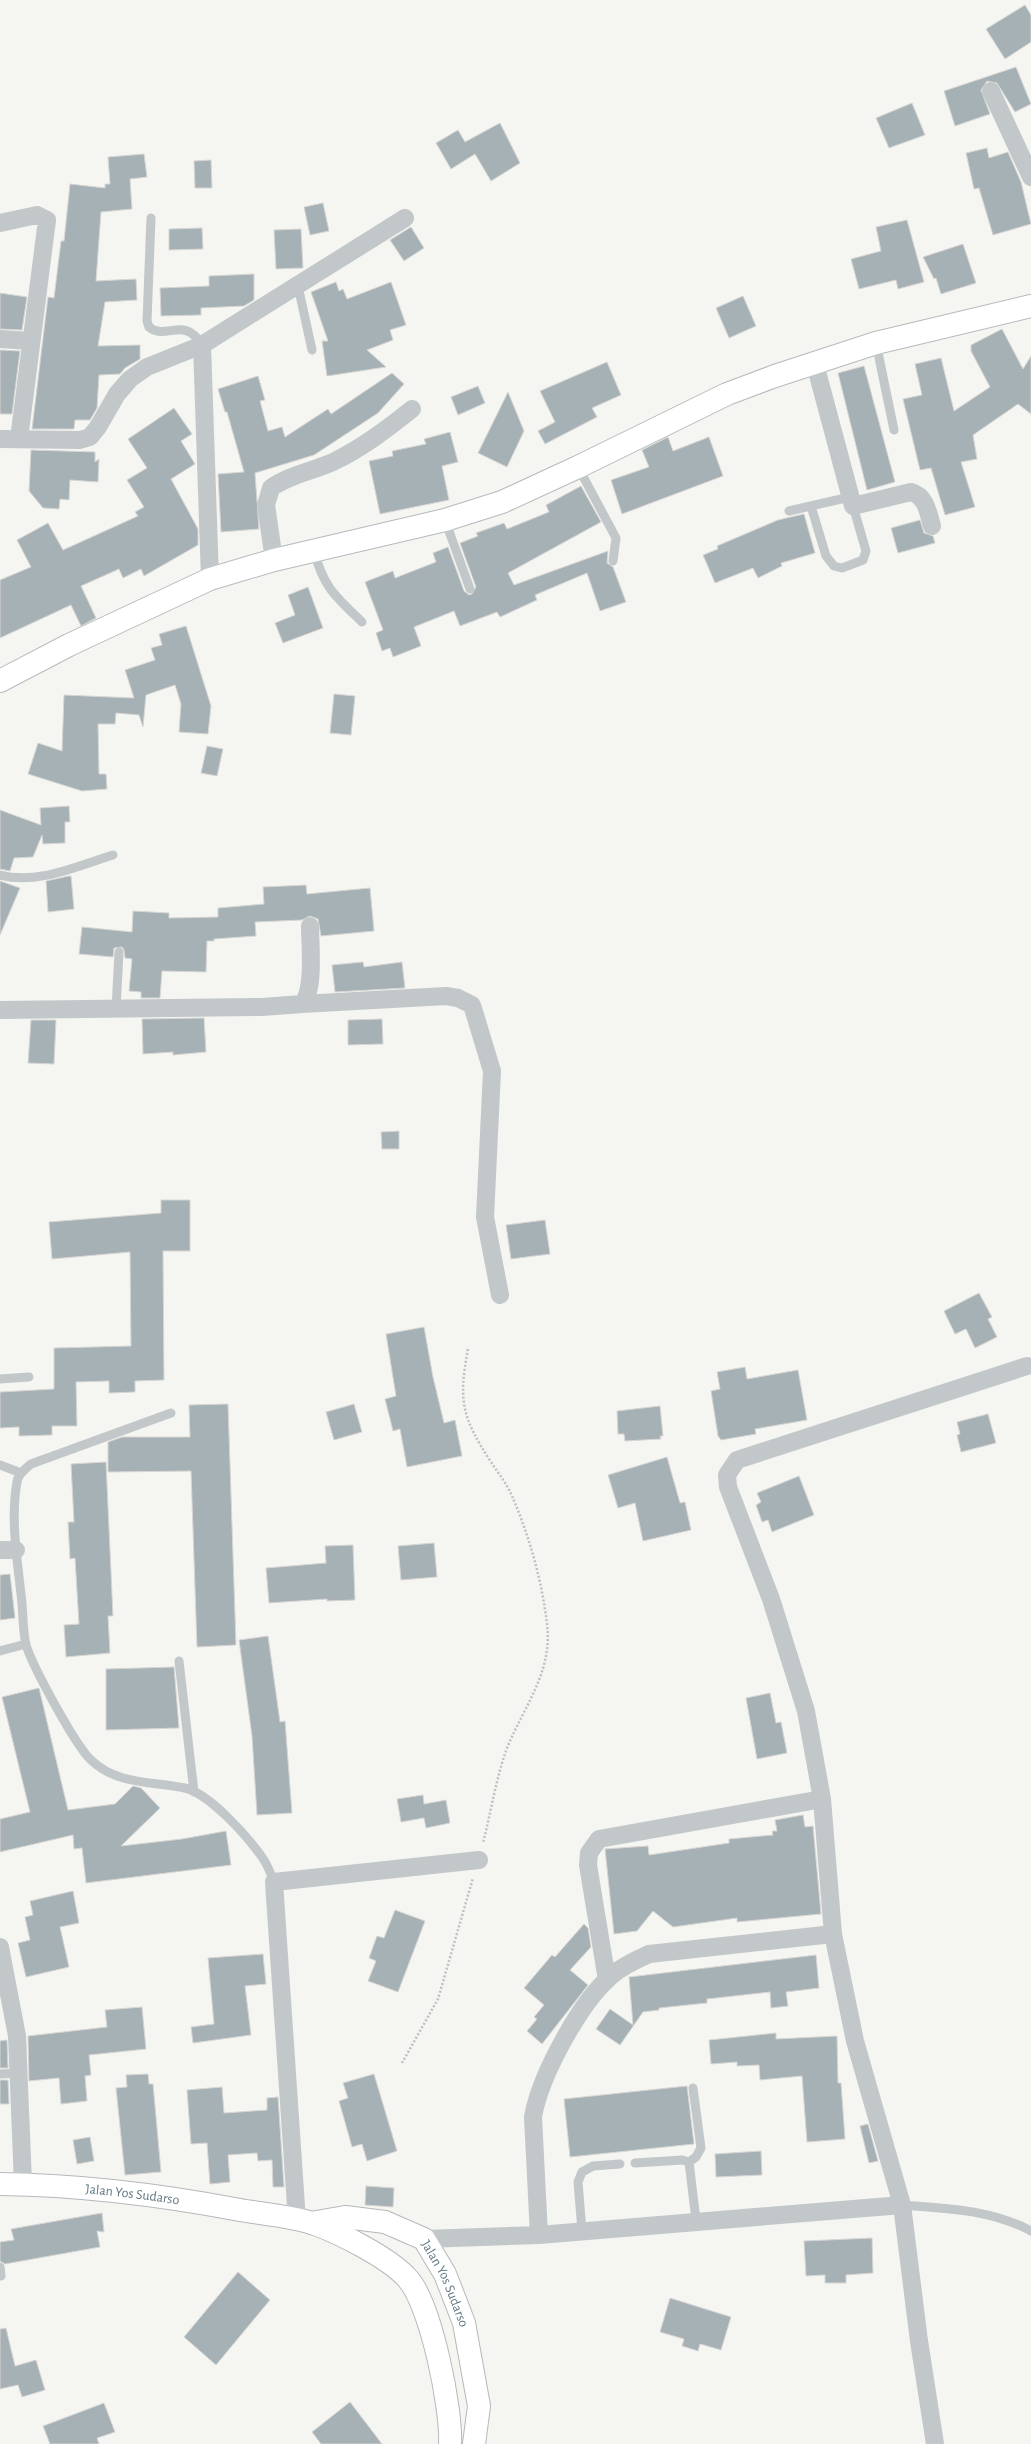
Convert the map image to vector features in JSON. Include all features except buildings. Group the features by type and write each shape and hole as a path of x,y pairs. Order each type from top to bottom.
{"main road":[{"path":"0,680 69,645 210,579 274,560 445,520 502,502 578,467 727,394 775,376 876,343 1031,306"},
{"name":"Jalan Yos Sudarso","path":"0,2184 23,2184 160,2195 304,2222 385,2258 408,2279 421,2302 439,2359 451,2428 450,2444"},
{"name":"Jalan Yos Sudarso","path":"304,2222 344,2217 385,2222 424,2239 445,2274 464,2323 479,2406 474,2444"}],"street":[{"path":"991,91 1031,177"},
{"path":"0,223 37,216 47,220 20,439"},
{"path":"0,439 80,440 90,437 98,427 117,394 130,379 147,367 202,345 405,218"},
{"path":"0,340 31,342"},
{"path":"202,345 210,579"},
{"path":"815,364 852,501 911,492 917,494 923,500 932,526"},
{"path":"274,560 266,505 271,488 282,481 332,462 356,449 382,433 412,409"},
{"path":"302,1004 307,999 310,988 310,926"},
{"path":"0,1010 262,1007 446,996 458,998 472,1005 492,1071 485,1217 500,1295"},
{"path":"935,2444 919,2341 902,2205 855,2041 833,1934 822,1799 806,1711 771,1600 728,1487 727,1476 731,1467 737,1460 1027,1366"},
{"path":"607,1980 588,1865 589,1853 599,1839 822,1799"},
{"path":"304,2222 274,1882 479,1860"},
{"path":"539,2235 533,2117 536,2100 556,2052 594,1993 607,1980 630,1962 649,1954 833,1934"},
{"path":"0,1946 17,2036 9,2073 23,2184"},
{"path":"424,2239 539,2235 696,2220 902,2205"}],"lane":[{"path":"151,218 149,327 156,330 188,330 194,333 202,345"},
{"path":"298,286 312,350"},
{"path":"876,343 894,430"},
{"path":"578,467 616,538 613,561"},
{"path":"789,511 811,506 852,501 866,550 863,560 842,568 834,566 826,556 811,506"},
{"path":"445,520 470,589"},
{"path":"314,551 321,574 330,590 362,622"},
{"path":"0,875 21,878 42,876 113,855"},
{"path":"116,1009 119,952"},
{"path":"0,1379 29,1377"},
{"path":"171,1413 31,1464 21,1473 17,1481 8,1550 26,1644 42,1680 80,1746 91,1760 104,1771 126,1779 194,1792 208,1799 263,1858 274,1882"},
{"path":"0,1465 21,1473"},
{"path":"0,1651 26,1644"},
{"path":"179,1661 194,1792"},
{"path":"689,2162 696,2157 701,2148 693,2088"},
{"path":"635,2163 682,2160 689,2162"},
{"path":"689,2162 696,2220"},
{"path":"582,2231 578,2182 582,2172 592,2166 620,2164"},
{"path":"902,2205 980,2212 1005,2218 1031,2231"}],"path":[{"path":"402,2063 438,1999 479,1860 506,1750 544,1672 548,1653 547,1624 529,1537 511,1494 471,1431 464,1413 463,1375 468,1348"}]}
